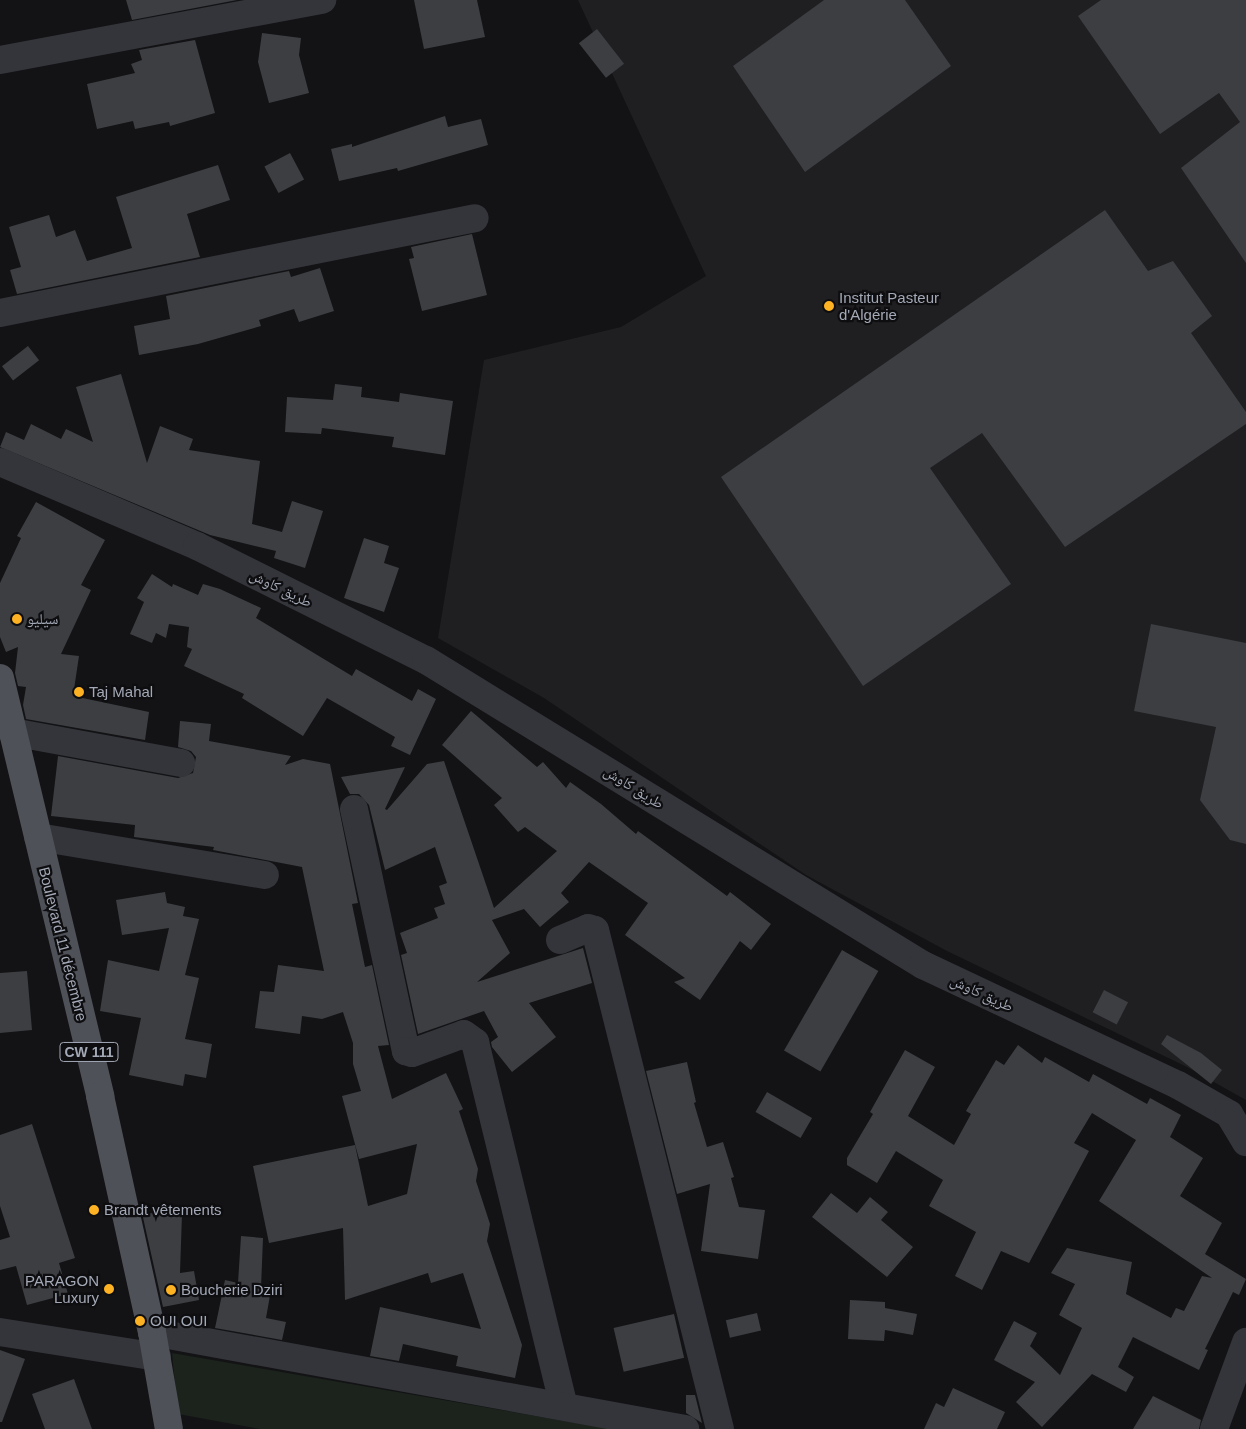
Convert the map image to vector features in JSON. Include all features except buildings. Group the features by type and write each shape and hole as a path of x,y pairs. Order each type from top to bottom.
{"main road":[{"name":"Boulevard 11 décembre","path":"0,685 100,1096 154,1344 169,1429"}],"street":[{"path":"0,60 322,0"},
{"path":"0,313 475,218"},
{"name":"طريق كاوش","path":"0,462 197,546 426,660 923,965 1178,1084 1229,1114 1246,1142"},
{"path":"12,732 181,763"},
{"path":"354,809 406,1051 412,1053 464,1034 475,1042 563,1404"},
{"path":"38,837 265,875"},
{"path":"560,940 588,928 595,930 720,1429"},
{"path":"0,1332 154,1344 563,1404 685,1429"},
{"path":"1214,1429 1246,1342"}],"shaded area":[{"name":"Institut Pasteur d'Algérie","path":"578,0 1246,0 1246,1100 1187,1067 947,951 806,875 544,698 438,638 484,360 621,327 706,276"},
{"path":"172,1353 611,1429 260,1429 178,1414"}],"place":[{"name":"Institut Pasteur d'Algérie","path":"829,306"},
{"name":"سيليو","path":"17,619"},
{"name":"Taj Mahal","path":"79,692"},
{"name":"Brandt vêtements","path":"94,1210"},
{"name":"PARAGON Luxury","path":"109,1289"},
{"name":"Boucherie Dziri","path":"171,1290"},
{"name":"OUI OUI","path":"140,1321"}]}
